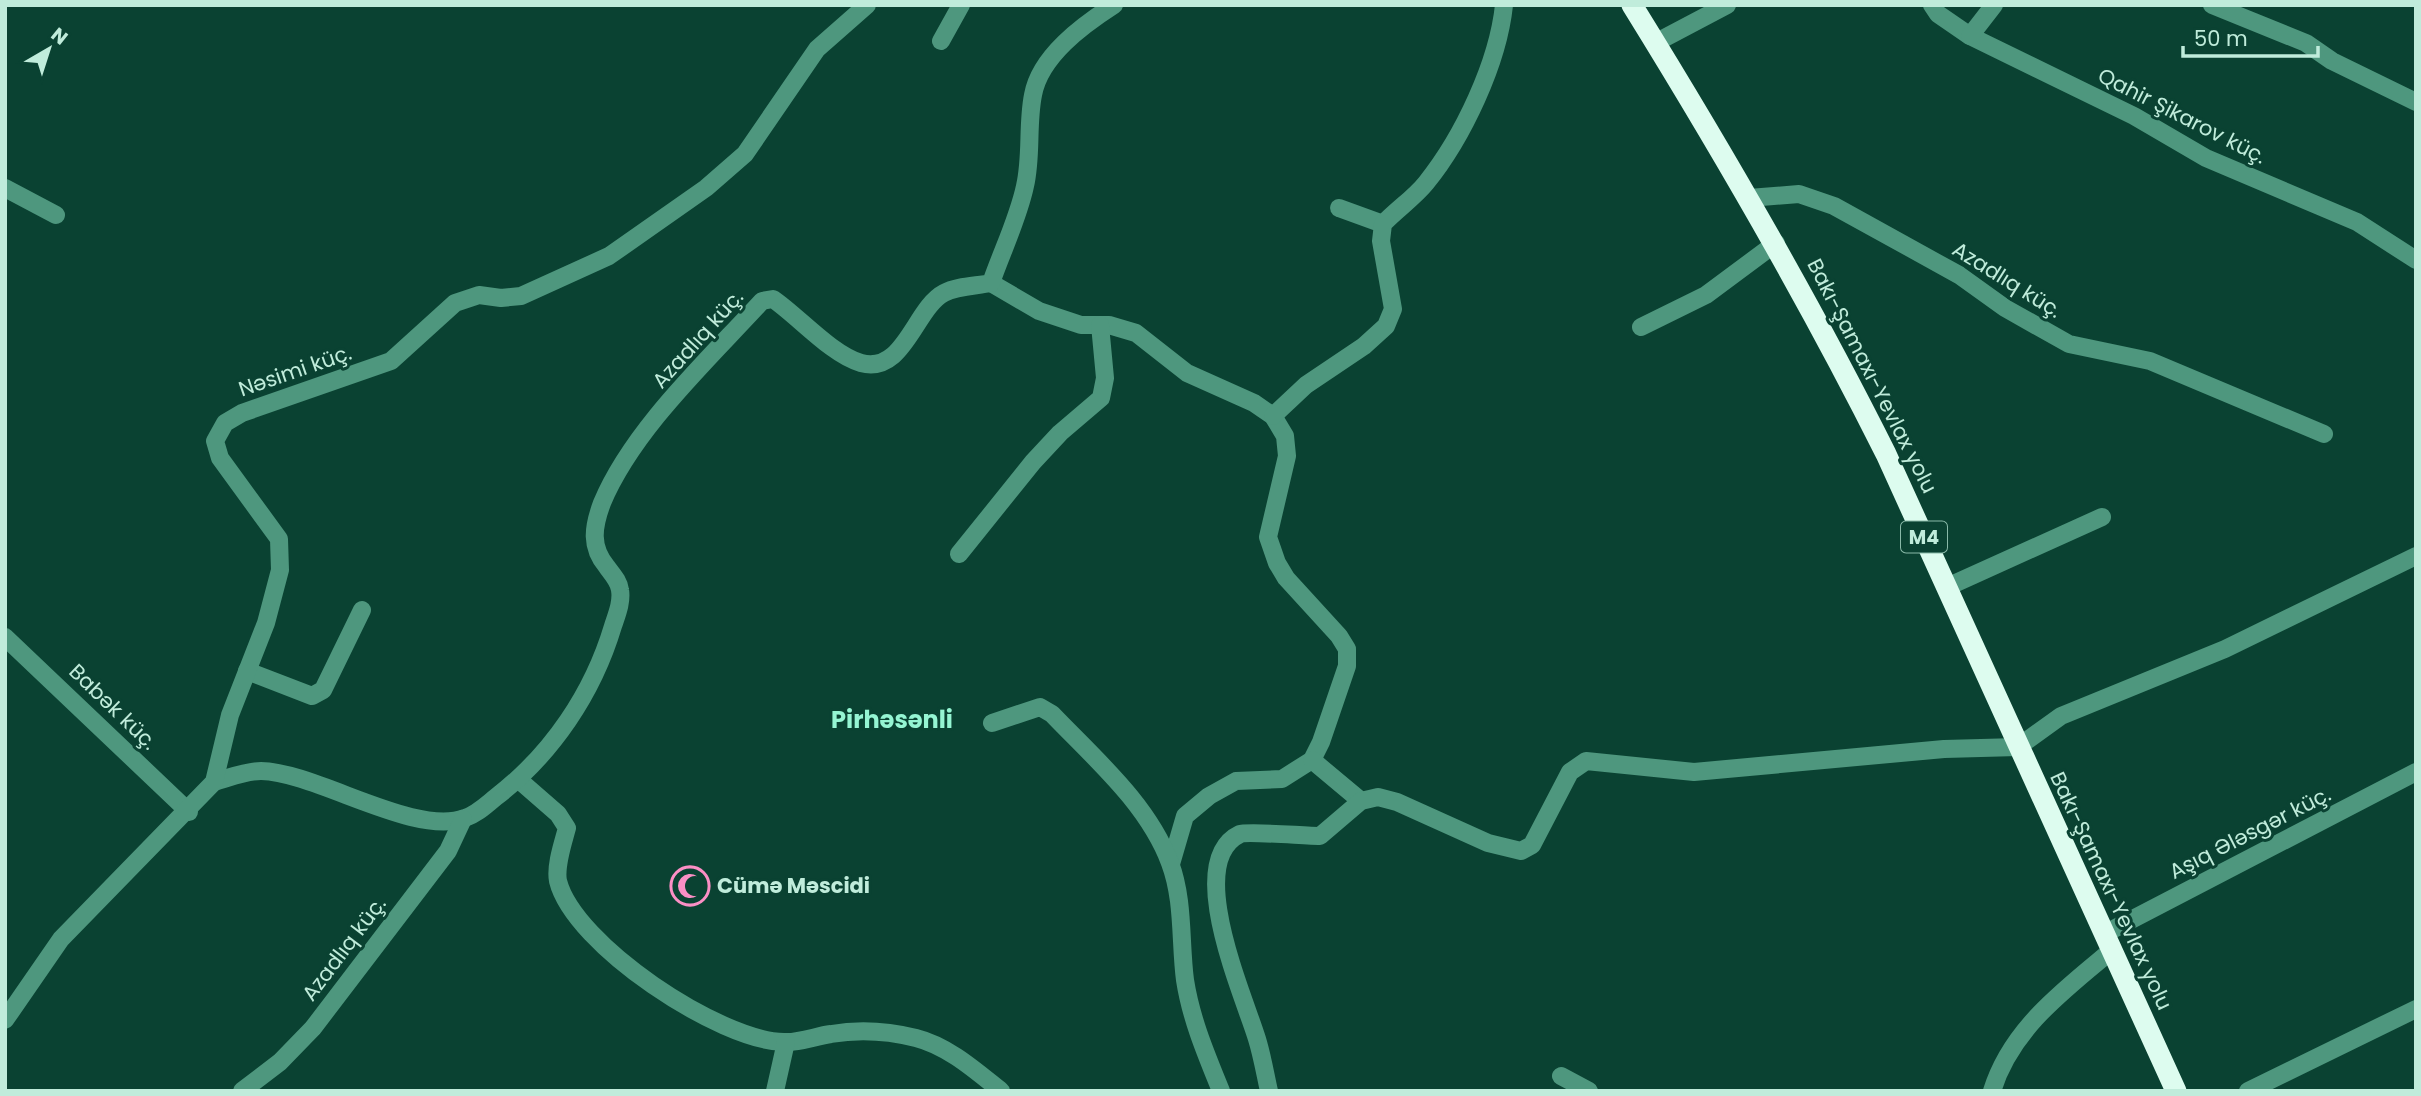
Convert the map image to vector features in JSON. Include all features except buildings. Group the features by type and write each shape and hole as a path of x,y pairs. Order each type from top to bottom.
{"highway":[{"name":"Bakı-Şamaxı-Yevlax yolu","path":"1632,5 1776,243 1844,368 1947,587 2176,1091"}],"street":[{"name":"Nəsimi küç.","path":"5,1020 61,939 189,812 215,782 230,715 266,623 280,570 279,539 220,458 215,441 225,423 242,413 391,361 455,303 479,295 501,298 521,296 609,256 706,188 745,154 817,48 867,5"},
{"path":"941,41 961,5"},
{"path":"1114,5 1094,18 1063,47 1041,73 1033,95 1025,188 991,283 1038,311 1080,325 1100,325 1136,333 1186,373 1254,403 1273,415 1285,436 1287,456 1268,537 1277,563 1286,578 1339,636 1347,649 1348,666 1312,760 1282,779 1236,781 1209,796 1185,816 1171,864"},
{"path":"1273,415 1306,386 1364,346 1386,326 1394,309 1381,241 1383,224 1426,184 1483,87 1496,54 1504,5"},
{"path":"1655,43 1727,5"},
{"name":"Qahir Şikarov küç.","path":"1933,5 1938,14 1970,36 2134,116 2206,158 2357,222 2416,260"},
{"path":"1970,36 1994,5"},
{"path":"2212,5 2306,43 2342,66 2416,102"},
{"path":"5,188 57,215"},
{"name":"Azadlıq küç.","path":"1749,198 1800,194 1834,206 1959,275 2004,308 2069,344 2150,361 2324,434"},
{"path":"1339,208 1383,224"},
{"path":"1641,327 1706,295 1776,243"},
{"name":"Azadlıq küç.","path":"242,1091 280,1062 313,1028 448,851 463,819 519,780 562,730 602,663 620,603 620,587 601,560 594,544 595,525 619,466 641,436 762,301 773,299 837,349 862,363 878,362 890,356 906,341 932,302 944,293 991,283"},
{"path":"958,554 1033,462 1060,433 1101,398 1105,378 1100,325"},
{"path":"1947,587 2102,517"},
{"path":"1269,1091 1258,1041 1223,937 1216,874 1225,845 1242,833 1320,836 1361,801 1378,797 1397,802 1488,843 1521,851 1532,845 1570,772 1586,761 1634,768 1694,772 1944,749 2018,747 2061,716 2225,649 2416,556"},
{"path":"247,671 312,696 323,690 362,610"},
{"name":"Babək küç.","path":"5,637 189,812"},
{"path":"992,723 1041,707 1052,714 1128,794 1151,825 1171,864 1179,902 1191,1014 1221,1091"},
{"path":"1312,760 1361,801"},
{"path":"215,782 261,771 295,778 394,812 433,819 463,819"},
{"name":"Aşıq Ələsgər küç.","path":"1992,1091 2000,1065 2015,1042 2108,942 2416,772"},
{"path":"519,780 558,814 567,828 558,879 567,899 604,946 622,963 677,1002 726,1028 757,1038 786,1042 834,1033 874,1030 919,1039 964,1061 1001,1091"},
{"path":"2248,1091 2416,1009"},
{"path":"775,1091 786,1042"},
{"path":"1561,1076 1589,1091"}],"place":[{"name":"Cümə Məscidi","path":"690,886"}],"district":[{"name":"Pirhəsənli","path":"892,720"}]}
